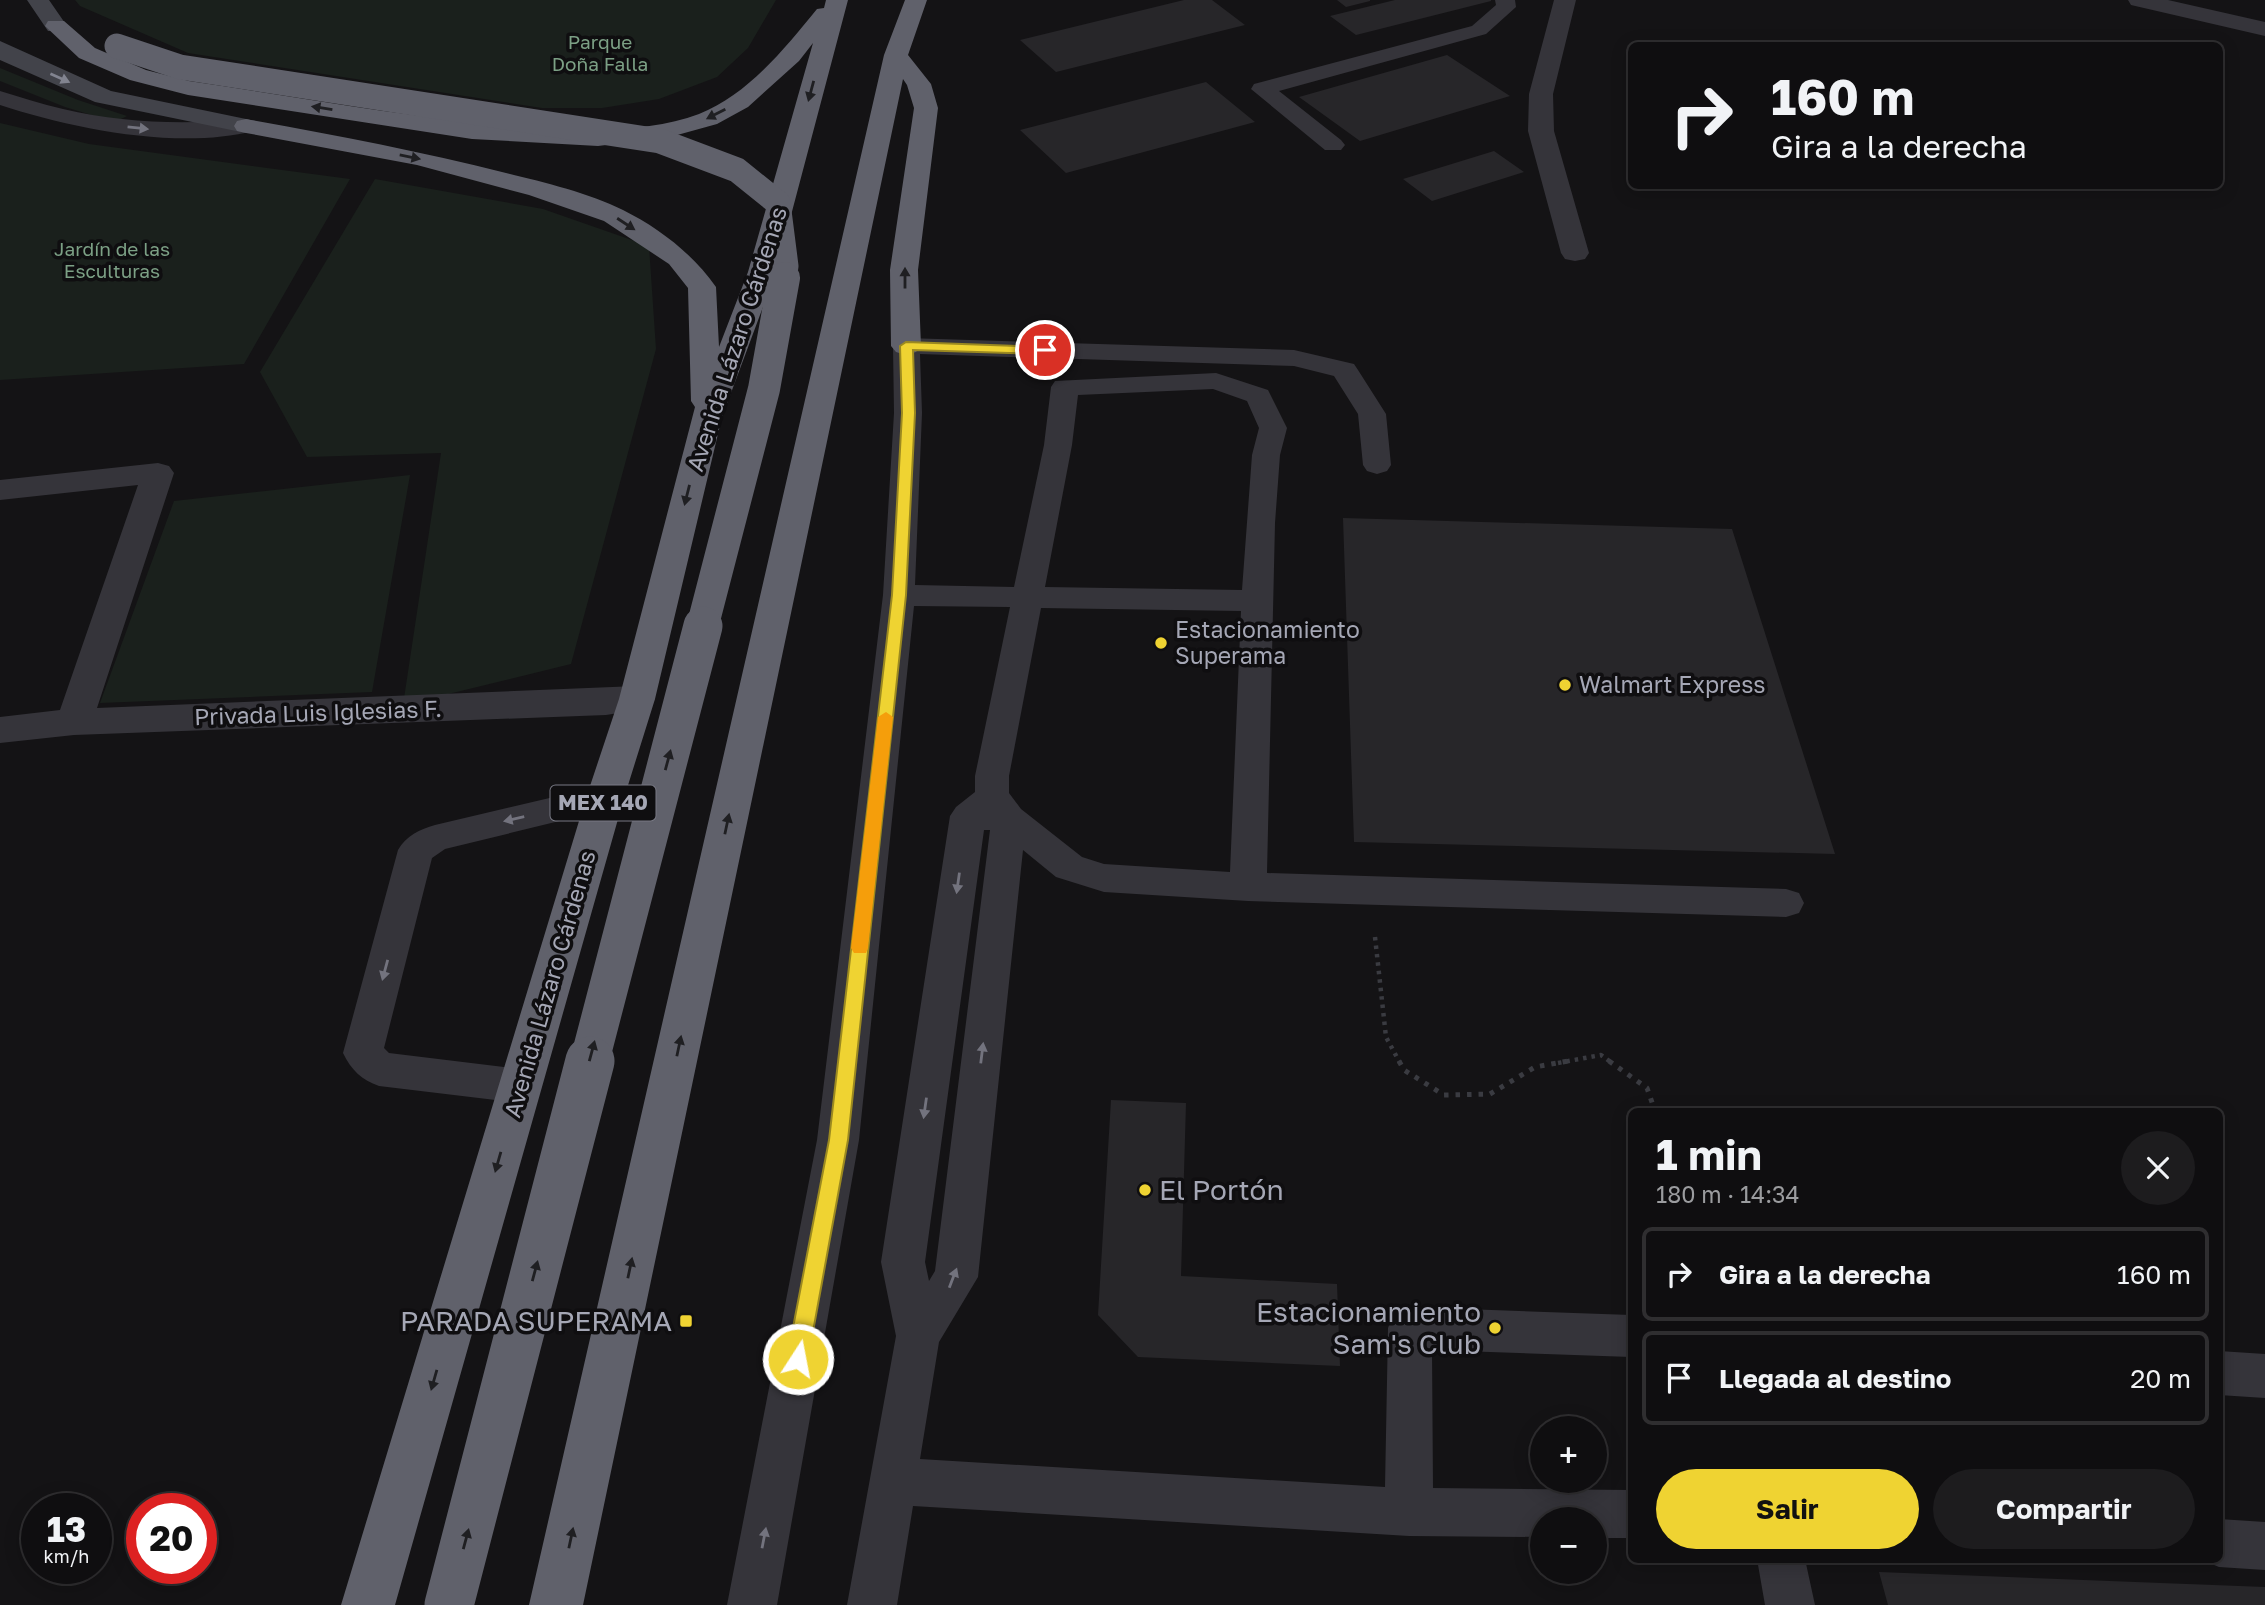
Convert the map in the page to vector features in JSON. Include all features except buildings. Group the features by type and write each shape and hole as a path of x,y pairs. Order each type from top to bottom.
{"highway":[{"path":"556,1605 896,55 916,0"},
{"path":"56,26 87,53 138,75 188,88 472,131 598,138 670,129 708,119 739,102 791,56 836,1"},
{"name":"Avenida Lázaro Cárdenas","path":"368,1605 636,699 707,417 762,272 836,1"},
{"path":"56,26 192,69 660,141 737,170 778,203 786,266 764,389 449,1605"},
{"path":"896,55 919,84 926,108 904,270 906,346"},
{"path":"246,126 418,158 538,189 613,215 679,258 702,288 707,417"}],"main road":[{"path":"38,0 56,26"},
{"path":"0,48 5,54 104,97 246,126"}],"street":[{"path":"1565,0 1541,94 1541,131 1575,253"},
{"path":"2139,0 2265,29"},
{"path":"0,491 158,473 74,722"},
{"name":"Privada Luis Iglesias F.","path":"0,730 74,722 636,699"}],"lane":[{"path":"1333,145 1262,89 1479,30 1506,7 1505,0"},
{"path":"0,98 47,115 139,129 197,132 246,126"},
{"path":"752,1605 838,1140 899,595 908,413 906,346 1294,358 1344,370 1372,414 1377,465"},
{"path":"918,1336 956,1277 992,776 1058,445 1066,387 1216,382 1258,396 1273,428 1266,455 1260,523 1248,887"},
{"path":"899,595 1259,601"},
{"path":"520,1086 380,1069 362,1053 416,850 435,838 605,798"},
{"path":"990,810 1069,867 1104,878 1248,887 1786,903"},
{"path":"872,1605 918,1336 902,1262 990,810"},
{"path":"1409,1513 1410,1328 1628,1336"},
{"path":"2223,1373 2265,1376"},
{"path":"894,1481 1409,1513 1628,1514"},
{"path":"2223,1543 2265,1546"},
{"path":"1782,1563 1790,1605"}],"path":[{"path":"1374,890 1375,942 1386,1037 1404,1070 1444,1095 1490,1094 1535,1067 1601,1055 1647,1088 1654,1108"}],"green space":[{"name":"Parque Doña Falla","path":"75,0 776,0 748,48 717,77 659,99 602,108 542,108 188,53 80,6"},
{"path":"0,68 78,100 127,116 115,122 65,107 0,81"},
{"name":"Jardín de las Esculturas","path":"0,123 89,144 350,179 244,364 0,380"},
{"path":"375,179 543,209 649,246 656,349 571,664 403,705 441,453 307,457 260,372"},
{"path":"410,475 372,692 100,703 174,501"}],"slow traffic":[{"path":"860,948 886,717"}],"place":[{"name":"Estacionamiento Superama","path":"1161,643"},
{"name":"Walmart Express","path":"1565,685"},
{"name":"El Portón","path":"1145,1190"},
{"name":"PARADA SUPERAMA","path":"686,1321"},
{"name":"Estacionamiento Sam's Club","path":"1495,1328"}],"route":[{"path":"798,1359 838,1140 899,595 908,413 906,346 1045,350"}]}
